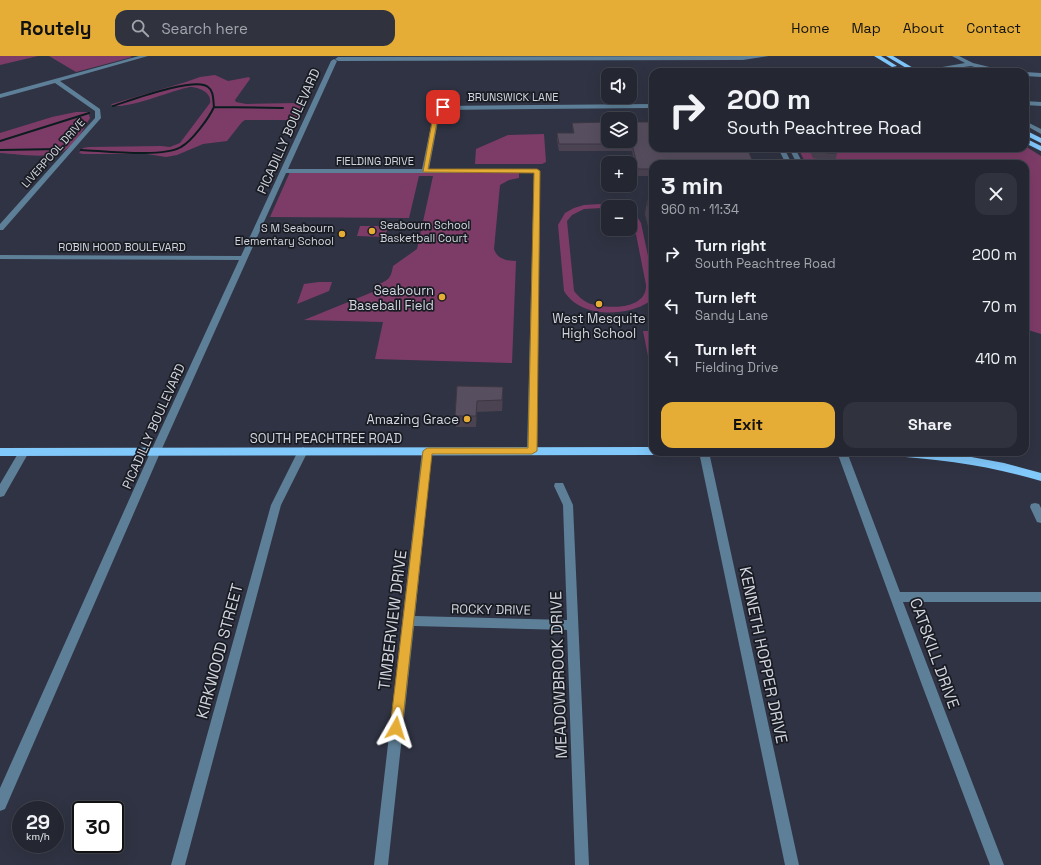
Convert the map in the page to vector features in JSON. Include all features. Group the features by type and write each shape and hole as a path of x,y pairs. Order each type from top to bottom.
{"main road":[{"path":"877,56 897,68"},
{"path":"889,56 910,68"},
{"path":"1029,134 1041,141"},
{"path":"1029,142 1039,147"},
{"name":"SOUTH PEACHTREE ROAD","path":"0,452 649,452"},
{"path":"954,456 1041,477"}],"street":[{"path":"0,96 145,56"},
{"path":"334,59 743,58 766,56"},
{"path":"955,56 971,64 985,68"},
{"name":"PICADILLY BOULEVARD","path":"0,804 155,453 334,59"},
{"path":"944,68 971,64"},
{"path":"1029,74 1041,75"},
{"name":"LIVERPOOL DRIVE","path":"0,228 98,118 98,110 56,81"},
{"path":"1029,103 1041,104"},
{"name":"BRUNSWICK LANE","path":"425,171 436,111 440,108 649,106"},
{"path":"1029,125 1041,132"},
{"name":"FIELDING DRIVE","path":"284,171 537,171 532,451"},
{"name":"ROBIN HOOD BOULEVARD","path":"0,257 244,258"},
{"name":"KIRKWOOD STREET","path":"178,865 276,504 303,451"},
{"name":"TIMBERVIEW DRIVE","path":"381,865 427,451"},
{"path":"0,493 24,452"},
{"name":"KENNETH HOPPER DRIVE","path":"705,456 792,865"},
{"name":"CATSKILL DRIVE","path":"843,456 997,865"},
{"name":"MEADOWBROOK DRIVE","path":"559,486 568,505 582,865"},
{"path":"1034,507 1041,519"},
{"path":"896,597 1041,597"},
{"name":"ROCKY DRIVE","path":"409,621 573,625"}],"shaded area":[{"path":"0,56 38,56 0,65"},
{"path":"49,56 130,56 132,57 76,72"},
{"path":"215,75 228,81 249,77 250,79 235,100 236,102 246,104 298,103 301,106 297,118 290,120 245,120 227,141 203,144 177,155 166,157 147,154 79,153 83,148 89,147 170,147 180,143 210,103 209,96 204,91 190,87 137,103 117,106 111,105 200,77"},
{"path":"76,112 88,112 90,118 75,141 62,152 40,156 0,153 0,133 52,117"},
{"path":"544,134 546,162 542,164 475,164 476,149 508,135"},
{"path":"1029,148 1041,156 1041,334 1029,330 1029,160 804,160 800,152 1029,152"},
{"path":"290,172 519,173 519,178 509,180 500,185 494,249 497,255 503,259 516,261 512,363 375,359 383,322 304,320 380,289 377,285 389,278 393,266 417,249 433,176 419,176 409,218 270,217"},
{"path":"601,204 601,208 584,209 572,215 567,221 574,291 584,301 595,305 614,307 623,306 640,300 646,285 636,236 637,217 641,223 649,260 649,302 628,310 604,312 581,306 571,300 564,291 558,225 565,213 584,205"},
{"name":"Seabourn School Basketball Court","path":"360,226 388,226 385,237 357,236"},
{"path":"332,282 329,291 297,304 304,284"},
{"path":"643,331 649,331 649,361"}],"building":[{"path":"601,122 601,144 559,144 557,133 574,133 572,123"},
{"path":"637,122 649,122 649,152 749,152 752,160 649,160 649,169 638,169 637,156 635,156 633,148 637,148"},
{"path":"825,152 837,153 826,153"},
{"path":"457,386 503,387 502,400 477,401 476,416 455,416"}],"waterway":[{"path":"113,106 162,90 201,84 210,89 213,96 214,107"},
{"path":"81,150 133,153 172,150 181,147 195,135 214,107"},
{"path":"214,107 283,108"},
{"path":"0,141 89,113"},
{"path":"0,150 60,149"}],"place":[{"name":"Seabourn School Basketball Court","path":"372,231"},
{"name":"S M Seabourn Elementary School","path":"342,234"},
{"name":"Seabourn Baseball Field","path":"442,297"},
{"name":"West Mesquite High School","path":"599,304"},
{"name":"Amazing Grace","path":"467,419"}],"route":[{"path":"396,728 427,451 532,451 537,171 425,171 436,111 443,107"}]}
